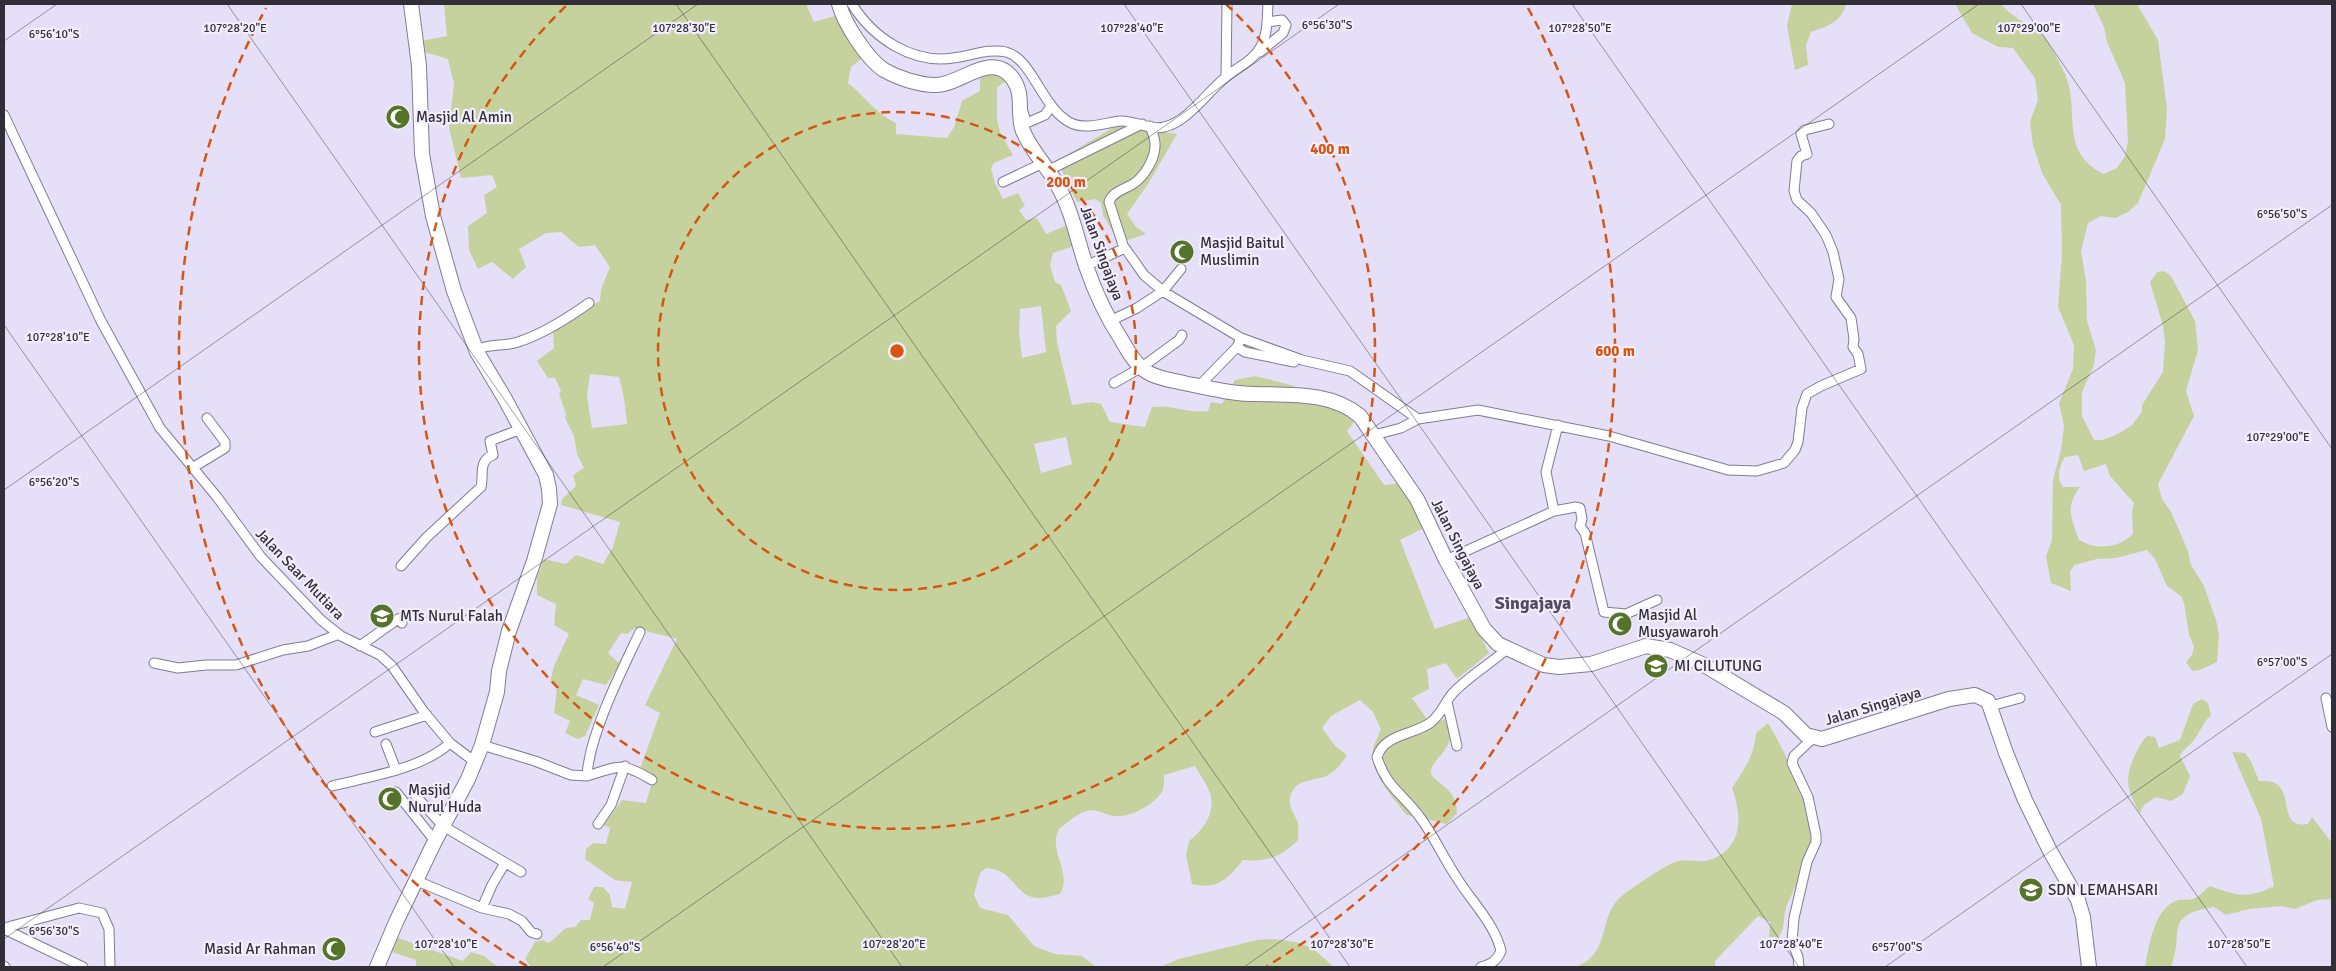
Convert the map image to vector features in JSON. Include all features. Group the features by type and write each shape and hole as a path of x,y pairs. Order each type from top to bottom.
{"street":[{"path":"377,967 482,745 497,692 499,672 509,631 534,561 550,504 546,475 476,350 459,308 430,201 422,154 419,66 411,4"},
{"name":"Jalan Singajaya","path":"839,4 854,36 874,62 884,70 916,82 936,86 949,83 980,69 998,68 1012,77 1020,92 1021,119 1025,135 1046,166 1070,211 1086,266 1110,321 1127,349 1142,368 1154,376 1199,386 1228,391 1328,400 1353,410 1374,435 1417,499 1446,560 1484,629 1498,644 1537,662 1559,667 1591,664 1646,646 1678,652 1704,665 1784,713 1806,735 1813,738 1830,737 1958,698 1975,695 1988,701 1990,706"},
{"path":"852,4 868,24 906,52 940,59 990,51 1006,52 1016,57 1024,65 1052,106 1069,123 1076,126 1121,121 1162,128 1174,123 1226,76 1254,57 1283,33 1286,25 1282,20 1267,22"},
{"path":"1226,76 1227,4"},
{"path":"1254,57 1264,39 1268,4"},
{"path":"1022,109 1026,121 1029,122 1045,115 1052,106"},
{"name":"Jalan Saar Mutiara","path":"4,115 96,312 160,428 266,563 321,620 338,634 380,655 392,666 427,715 450,743 475,762"},
{"path":"1374,435 1402,428 1418,419 1478,410 1609,436 1728,470 1757,471 1773,467 1788,459 1798,442 1802,408 1807,394 1820,386 1861,369 1858,354 1853,347 1854,339 1851,318 1836,297 1839,279 1833,252 1826,235 1811,213 1798,200 1794,192 1797,161 1801,156 1808,154 1801,134 1805,130 1829,124"},
{"path":"1003,182 1146,125"},
{"path":"1146,125 1155,144 1154,152 1144,175 1134,184 1115,194 1110,198 1109,202 1124,248 1144,275 1162,291 1241,338 1302,360 1350,371 1418,419"},
{"path":"1086,266 1124,248"},
{"path":"1110,321 1137,308 1162,291 1181,268"},
{"path":"476,350 493,345 518,342 553,326 589,303"},
{"path":"1114,383 1142,368 1179,340 1182,335"},
{"path":"1199,386 1237,347 1241,338"},
{"path":"1237,347 1245,352 1297,363"},
{"path":"192,468 225,448 224,442 208,418"},
{"path":"1554,512 1546,472 1558,425"},
{"path":"401,566 427,537 481,487 483,478 482,465 487,458 493,455 490,441 521,429"},
{"path":"1446,560 1554,512 1574,507 1580,508 1582,519 1580,526 1585,533 1604,612 1626,614 1657,600"},
{"path":"360,646 395,621 398,620 402,623"},
{"path":"587,776 588,762 606,712 640,632"},
{"path":"154,663 178,668 206,665 236,665 283,650 308,646 338,634"},
{"path":"1481,967 1492,963 1498,958 1501,951 1491,928 1458,880 1419,816 1394,791 1382,771 1377,757 1383,745 1396,737 1418,730 1431,722 1453,693 1507,648"},
{"path":"2020,698 1990,706 2025,800 2050,851 2078,900 2083,917 2089,967"},
{"path":"2326,698 2332,727"},
{"path":"1448,702 1457,746"},
{"path":"375,732 427,715"},
{"path":"1799,967 1792,941 1794,918 1807,862 1816,842 1816,835 1808,797 1792,763 1794,756 1813,738"},
{"path":"332,786 396,770 432,756 450,743"},
{"path":"386,744 396,770"},
{"path":"482,745 535,761 571,775 587,776 612,767 625,766 652,780"},
{"path":"598,824 611,805 625,766"},
{"path":"396,792 435,841"},
{"path":"414,794 443,826 521,872"},
{"path":"482,908 505,863"},
{"path":"417,881 482,908 509,914 522,921 531,932 537,934"},
{"path":"4,928 80,908 102,912 109,929 110,967"},
{"path":"4,928 83,967"}],"green space":[{"path":"444,4 806,4 814,22 838,15 865,56 851,67 848,83 889,120 896,123 896,134 947,138 954,127 962,101 980,91 980,79 992,72 1009,80 997,87 997,120 1000,132 1013,155 994,163 991,168 995,183 1003,199 1018,193 1025,206 1019,210 1026,220 1037,218 1046,234 1068,225 1074,246 1053,253 1050,265 1055,282 1061,285 1071,311 1056,326 1057,342 1072,405 1092,402 1101,404 1110,422 1145,427 1152,407 1160,406 1201,412 1208,411 1211,402 1222,404 1235,380 1255,376 1295,386 1300,401 1315,403 1343,412 1354,422 1347,431 1384,485 1400,483 1424,528 1400,540 1435,629 1471,617 1489,653 1457,679 1446,663 1427,669 1429,689 1412,698 1432,726 1446,718 1450,733 1449,743 1433,765 1431,772 1432,776 1453,797 1457,813 1447,824 1407,815 1379,777 1373,760 1373,751 1381,730 1373,712 1360,700 1331,716 1322,728 1335,746 1347,755 1341,764 1328,775 1301,783 1292,791 1290,802 1298,824 1298,840 1286,851 1273,857 1259,860 1243,860 1221,882 1208,886 1192,884 1186,855 1189,841 1198,833 1211,811 1209,790 1195,766 1164,775 1163,790 1159,796 1134,813 1114,816 1093,810 1077,815 1059,829 1056,842 1064,882 1060,894 1035,898 1026,895 1002,872 986,868 980,873 974,895 980,908 1008,915 1034,946 1055,954 1082,956 1096,967 531,967 525,959 535,942 543,940 549,943 566,928 575,927 581,920 590,920 594,903 588,899 594,887 603,887 610,895 612,907 625,909 632,882 615,880 585,859 586,849 593,843 606,844 610,828 604,825 622,800 646,803 654,776 640,769 660,713 645,705 677,639 635,628 627,634 621,633 608,653 620,664 606,685 583,679 576,695 599,705 585,736 578,739 565,733 570,721 554,713 557,688 550,682 554,666 569,634 554,625 556,604 537,595 537,578 544,559 566,564 576,555 603,564 613,547 620,522 561,505 562,499 576,486 573,475 584,468 577,454 574,436 565,418 566,414 559,394 561,391 555,378 548,378 537,361 554,348 553,328 600,301 601,289 610,267 595,245 579,247 561,232 546,233 519,249 526,267 513,279 492,262 478,269 469,250 468,226 487,213 484,195 497,187 492,175 461,178 449,128 454,84 448,59 424,52 421,41 447,36","holes":["1041,306 1046,352 1022,358 1019,332 1020,309","590,374 619,377 627,424 592,428 587,396","1066,437 1072,464 1041,473 1034,444"]},
{"path":"1792,4 1846,4 1841,16 1837,20 1828,26 1811,32 1806,45 1808,65 1795,70 1787,26"},
{"path":"1955,4 2001,4 2011,14 2044,36 2060,63 2069,86 2075,141 2080,153 2089,164 2103,174 2117,168 2125,156 2128,141 2125,83 2107,42 2104,27 2093,4 2137,4 2158,40 2167,109 2165,139 2138,203 2128,212 2115,218 2101,216 2088,223 2081,251 2086,281 2087,321 2096,350 2094,365 2082,392 2082,416 2094,440 2102,440 2118,434 2132,425 2142,412 2142,405 2163,372 2165,342 2163,326 2150,282 2157,272 2164,271 2171,276 2195,321 2198,350 2186,391 2194,416 2158,484 2162,499 2171,512 2188,551 2191,565 2204,586 2216,620 2219,635 2217,662 2200,670 2192,671 2186,662 2192,655 2194,646 2189,635 2184,603 2181,596 2167,586 2155,559 2147,550 2116,558 2097,559 2074,565 2070,572 2071,591 2051,583 2046,556 2052,540 2053,480 2061,450 2064,426 2059,403 2073,369 2074,345 2058,307 2062,254 2061,205 2042,173 2033,145 2030,122 2038,100 2035,78 2013,48 1998,47 1972,33","holes":["2078,455 2084,471 2106,464 2110,476 2134,503 2132,511 2133,534 2121,543 2100,546 2079,540 2072,519 2071,507 2075,494 2080,487 2063,487 2059,472 2065,457"]},
{"path":"1119,124 1177,134 1148,184 1127,214 1136,227 1146,234 1119,243 1103,215 1101,203 1095,199 1077,202 1057,161"},
{"path":"2202,699 2208,703 2211,715 2194,740 2180,756 2190,776 2183,794 2171,801 2156,797 2144,805 2140,813 2132,797 2128,779 2137,750 2147,736 2155,737 2159,748 2180,740 2193,704"},
{"path":"1768,723 1796,778 1812,825 1809,854 1787,905 1783,928 1779,937 1769,937 1770,922 1758,916 1715,961 1715,967 1575,967 1587,961 1595,953 1600,944 1609,913 1623,895 1666,866 1681,860 1701,861 1716,858 1729,848 1737,832 1738,824 1737,806 1732,788 1751,756 1756,733"},
{"path":"2232,752 2245,753 2251,761 2259,781 2273,782 2281,788 2289,816 2293,821 2299,824 2308,824 2312,817 2332,843 2332,899 2317,900 2295,909 2281,906 2249,909 2226,915 2214,907 2198,910 2187,915 2178,927 2175,955 2171,967 2145,967 2148,949 2158,918 2171,904 2179,900 2193,899 2210,886 2242,895 2257,893 2274,886 2261,819"},
{"path":"395,937 463,961 471,952 484,956 498,967 416,966 416,960 389,951"},
{"path":"1257,940 1292,941 1306,946 1318,953 1334,967 1160,967 1179,959"}],"place":[{"name":"Masjid Al Amin","path":"398,117"},
{"name":"Masjid Baitul Muslimin","path":"1182,252"},
{"name":"MTs Nurul Falah","path":"382,616"},
{"name":"Masjid Al Musyawaroh","path":"1620,624"},
{"name":"MI CILUTUNG","path":"1656,666"},
{"name":"Masjid Nurul Huda","path":"390,799"},
{"name":"SDN LEMAHSARI","path":"2031,890"},
{"name":"Masid Ar Rahman","path":"334,949"}],"district":[{"name":"Singajaya","path":"1533,603"}]}
